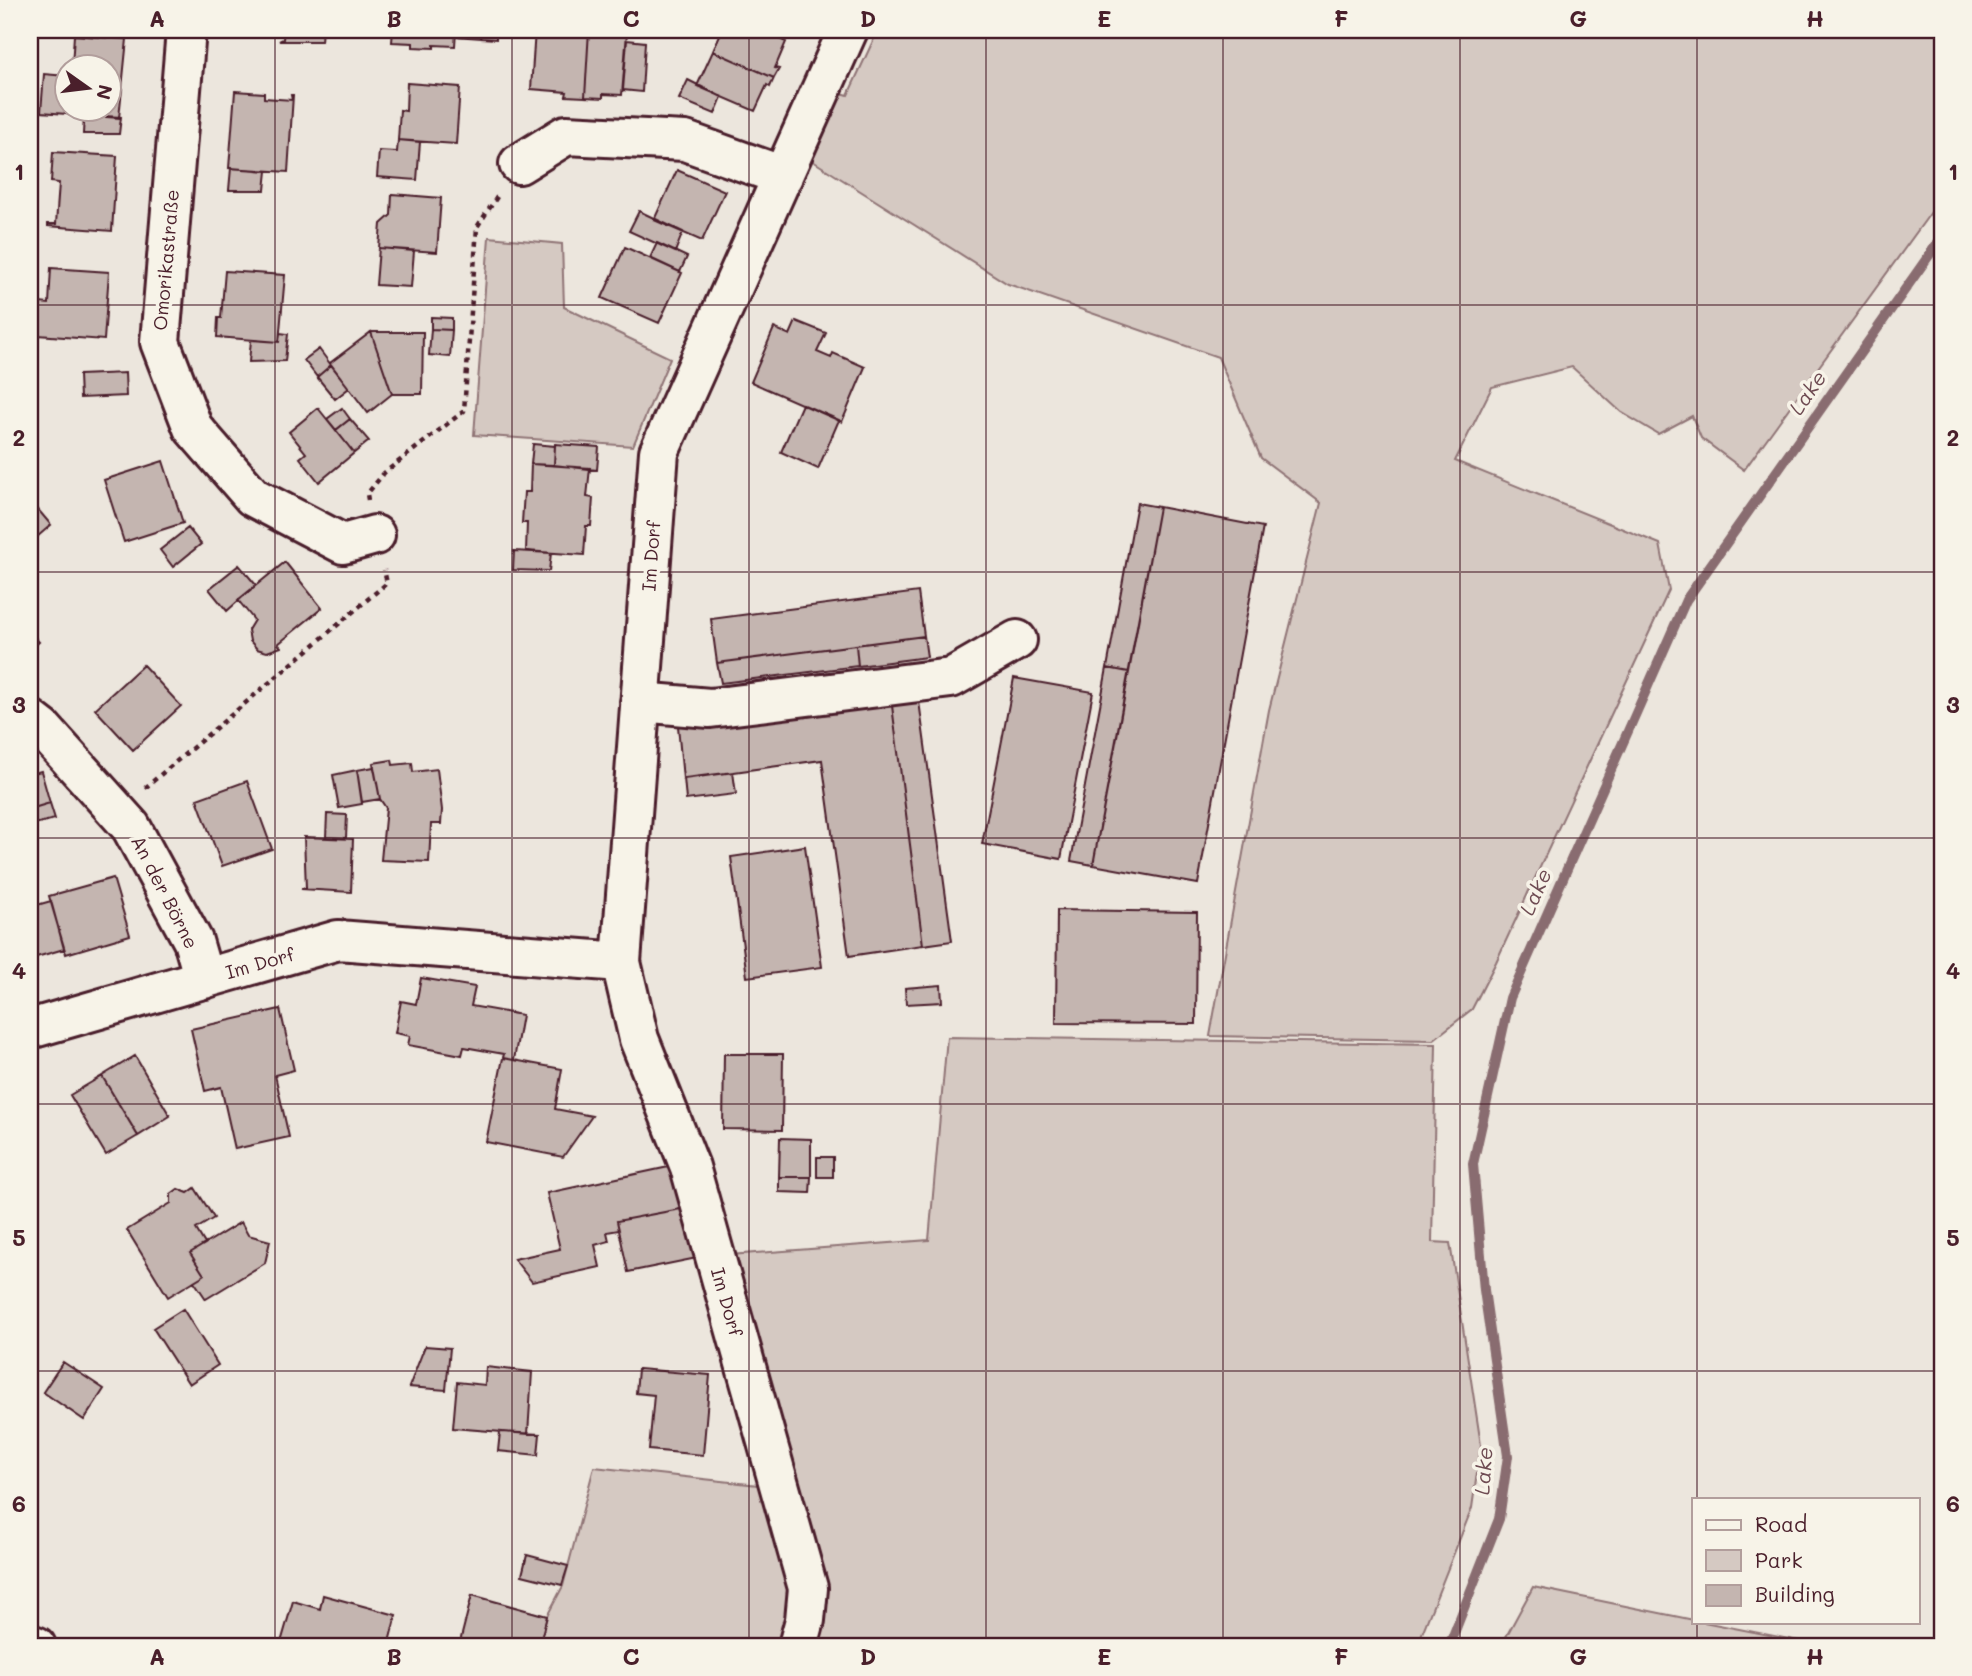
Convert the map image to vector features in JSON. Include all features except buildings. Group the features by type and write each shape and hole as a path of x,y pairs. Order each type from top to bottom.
{"street":[{"name":"Omorikastraße","path":"186,30 160,342 193,428 253,497 343,544 374,535"},
{"name":"Im Dorf","path":"798,1646 805,1620 807,1588 690,1167 639,1040 621,962 659,452 848,30"},
{"path":"519,164 566,135 685,141 782,176"},
{"path":"640,702 710,708 951,678 1017,640"},
{"name":"An der Börne","path":"30,719 43,729 131,827 193,941 204,979"},
{"name":"Im Dorf","path":"30,1029 338,940 621,962"},
{"path":"30,1644 36,1646"}],"path":[{"path":"117,811 387,583 374,535 367,494 384,473 464,411 477,227 519,164"}],"green space":[{"path":"878,30 1942,30 1942,197 1744,470 1701,438 1692,416 1658,434 1621,412 1572,367 1492,387 1455,461 1660,544 1669,590 1472,1009 1433,1040 1210,1036 1269,710 1321,503 1261,458 1218,357 1008,284 808,158 839,92 848,95"},
{"path":"489,237 562,244 564,307 670,358 633,446 474,435"},
{"path":"947,1037 1436,1044 1432,1242 1450,1243 1481,1445 1472,1508 1417,1646 815,1646 828,1600 730,1255 929,1240"},
{"path":"594,1467 767,1486 785,1550 794,1619 786,1646 539,1646 547,1616 563,1586"},
{"path":"1533,1587 1692,1620 1692,1624 1714,1624 1824,1646 1501,1646"}],"waterway":[{"name":"Lake","path":"1449,1646 1499,1519 1508,1456 1484,1290 1473,1164 1510,998 1686,600 1942,237"}]}
